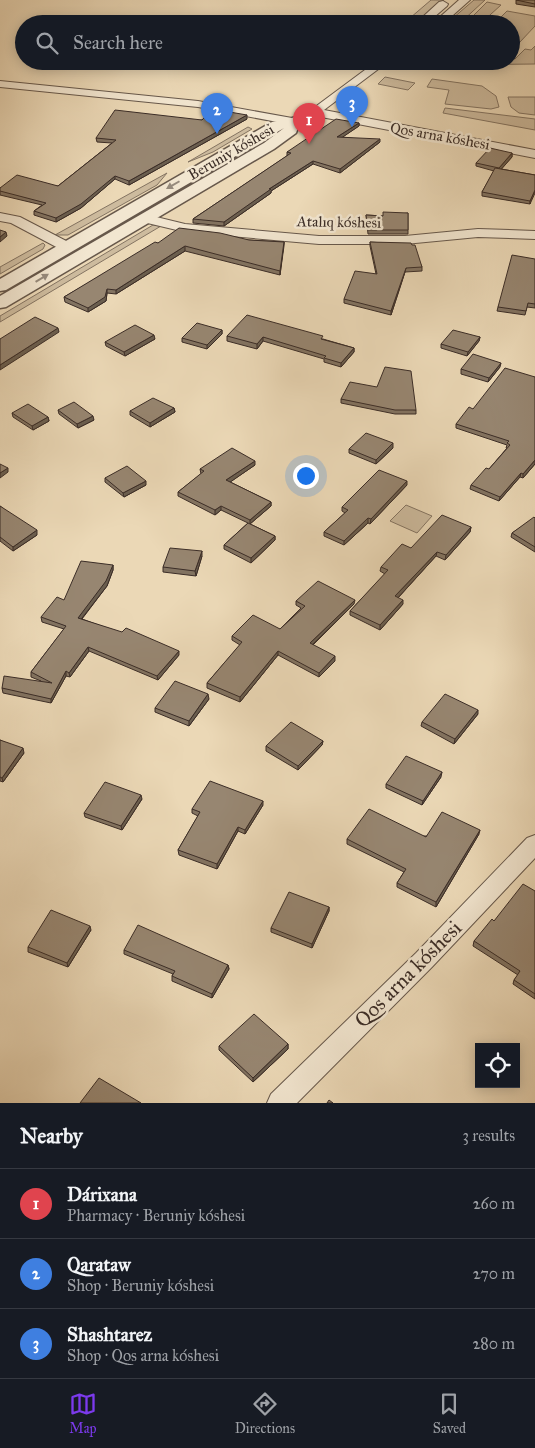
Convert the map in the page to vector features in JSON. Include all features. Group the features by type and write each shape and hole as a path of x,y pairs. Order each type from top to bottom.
{"street":[{"path":"430,15 448,0"},
{"path":"448,15 465,0"},
{"path":"0,84 198,104 293,122 315,112 372,70"},
{"name":"Qos arna kóshesi","path":"315,112 535,154"},
{"name":"Beruniy kóshesi","path":"0,286 277,126 293,122 291,130 269,146 0,303"},
{"path":"0,217 15,220 67,247"},
{"name":"Atalıq kóshesi","path":"144,218 185,228 319,240 405,240 478,232 535,235"},
{"name":"Qos arna kóshesi","path":"280,1103 417,966 535,844"}],"shaded area":[{"path":"431,0 444,0 426,15 414,15"},
{"path":"474,0 485,0 469,15 456,15"},
{"path":"487,2 501,5 490,15 474,15"},
{"path":"507,11 535,16 535,26 520,42 520,15 503,15"},
{"path":"535,46 535,64 520,64 520,54 525,49 531,50"},
{"path":"385,77 415,83 408,90 378,84"},
{"path":"432,79 482,86 496,96 499,107 491,109 445,104 449,90 427,87"},
{"path":"508,97 535,97 535,115 519,113 511,107"},
{"path":"445,108 535,119 535,130 443,113"},
{"path":"248,127 252,129 213,152 188,162"},
{"path":"167,173 157,185 68,235 55,235"},
{"path":"153,225 161,226 0,322 0,316"},
{"path":"43,243 45,245 43,249 0,274 0,267"},
{"path":"406,505 432,516 417,533 390,521"}],"building":[{"path":"516,0 535,0 535,4"},
{"path":"212,109 247,115 129,181 115,176 81,204 56,218 34,211 46,203 0,191 0,188 17,175 58,186 116,140 96,138 115,110 202,120"},
{"path":"336,119 359,123 337,137 380,139 340,169 313,161 269,189 271,189 224,222 193,219 291,153 287,152"},
{"path":"490,148 512,153 499,168 476,163"},
{"path":"495,168 535,175 535,190 530,201 482,192"},
{"path":"383,212 408,213 408,230 368,230 366,215 383,216"},
{"path":"179,228 220,233 249,240 284,242 280,271 185,246 116,290 107,289 105,297 88,308 64,297 155,242 158,243"},
{"path":"0,230 6,232 0,237"},
{"path":"370,242 411,243 415,245 422,267 406,268 391,311 344,299 355,271 377,274"},
{"path":"512,255 535,259 535,304 528,303 526,311 498,307"},
{"path":"247,315 323,336 321,339 354,348 341,363 324,358 326,356 263,337 257,344 227,336"},
{"path":"35,317 58,328 0,365 0,339"},
{"path":"197,323 222,330 207,345 182,338"},
{"path":"135,325 154,335 124,352 105,342"},
{"path":"453,330 480,337 468,352 441,344"},
{"path":"473,354 501,363 489,378 461,369"},
{"path":"385,367 411,371 416,410 395,410 341,399 350,382 377,387"},
{"path":"505,368 535,377 535,460 500,497 471,485 486,468 489,469 510,445 507,443 509,441 456,424 469,407 473,409"},
{"path":"153,398 174,408 150,423 130,411"},
{"path":"74,402 93,416 77,424 58,410"},
{"path":"28,404 48,417 32,426 12,413"},
{"path":"366,433 393,443 376,460 349,449"},
{"path":"232,448 255,461 226,480 271,502 250,520 221,506 215,510 178,492 204,471 200,469"},
{"path":"0,464 8,468 0,473"},
{"path":"127,466 146,481 123,493 105,478"},
{"path":"379,470 407,481 371,519 368,518 344,541 324,532 348,510 342,507"},
{"path":"0,506 37,530 13,547 0,537"},
{"path":"442,515 471,527 446,555 437,552 395,596 403,600 380,625 350,611 388,570 381,567 402,544 411,548"},
{"path":"535,518 535,547 512,533"},
{"path":"248,523 275,536 251,558 224,545"},
{"path":"170,548 202,551 195,571 163,567"},
{"path":"81,561 113,565 106,581 78,618 122,632 126,628 179,651 157,676 88,647 69,673 66,671 51,699 2,688 4,676 52,683 31,672 66,626 41,617 57,597 64,600"},
{"path":"318,581 355,600 310,643 335,656 319,673 278,651 240,697 207,683 242,642 232,636 253,615 280,629 305,606 296,601"},
{"path":"175,681 208,694 189,721 155,708"},
{"path":"445,694 478,710 455,739 422,722"},
{"path":"291,722 323,741 298,766 266,746"},
{"path":"0,740 23,748 2,778 0,777"},
{"path":"406,756 442,772 423,801 386,784"},
{"path":"210,781 263,801 245,830 238,827 217,864 178,850 200,812 192,809"},
{"path":"105,782 141,795 121,826 84,813"},
{"path":"369,809 426,837 442,812 480,830 436,902 397,883 406,869 347,839"},
{"path":"523,884 535,891 535,994 514,980 520,971 474,941 492,919 494,921"},
{"path":"289,892 329,907 312,944 271,928"},
{"path":"51,910 90,926 67,963 28,947"},
{"path":"138,925 228,965 212,994 172,976 175,971 124,950"},
{"path":"254,1014 288,1044 253,1078 219,1046"},
{"path":"99,1078 141,1103 80,1103"}],"place":[{"name":"Shashtarez","path":"352,127"},
{"name":"Qarataw","path":"217,134"},
{"name":"Dárixana","path":"309,144"}]}
